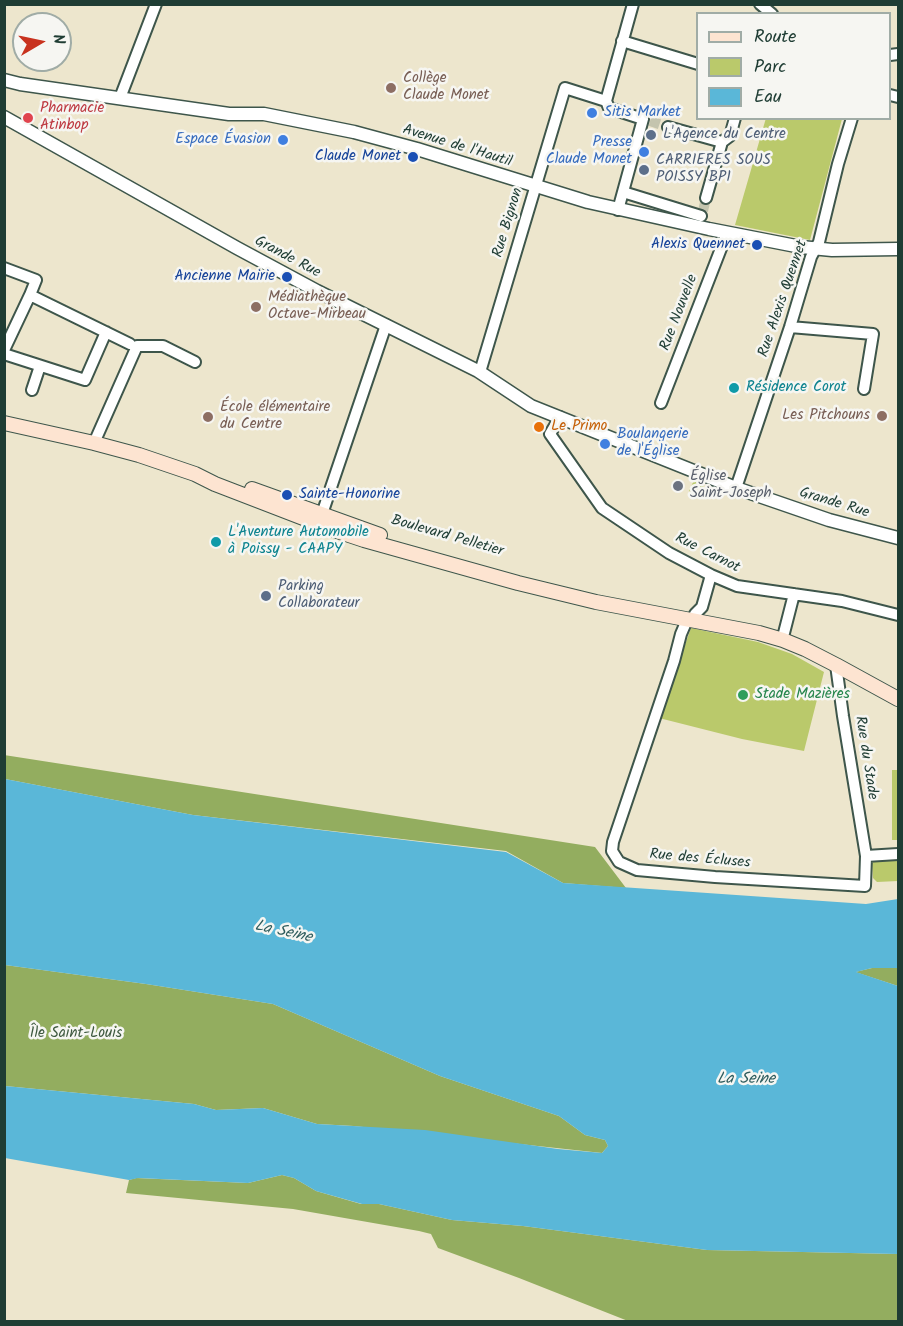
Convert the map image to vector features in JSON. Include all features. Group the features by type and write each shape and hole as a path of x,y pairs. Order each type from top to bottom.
{"main road":[{"name":"Boulevard Pelletier","path":"4,423 139,455 195,474 214,484 321,519 364,540 518,583 596,602 691,617 737,621 784,633 807,642 898,694"},
{"name":"Boulevard Pelletier","path":"691,617 783,640 836,665 898,699"}],"street":[{"path":"120,98 156,4"},
{"path":"618,210 647,120 609,108 606,101 633,4"},
{"path":"622,41 696,63"},
{"name":"Avenue de l'Hautil","path":"6,84 229,114 264,114 354,132 417,149 618,210 700,218"},
{"name":"Rue Bignon","path":"480,372 565,88 606,101"},
{"name":"Grande Rue","path":"4,117 237,248 480,372 531,405 736,488 829,520 898,538"},
{"path":"706,198 722,142 730,136 734,120"},
{"name":"Rue Alexis Quennet","path":"736,488 819,242 851,120"},
{"path":"668,126 722,142"},
{"name":"Avenue de l'Hautil","path":"623,192 700,218 727,233 815,249 898,249"},
{"name":"Rue Nouvelle","path":"661,403 727,233"},
{"path":"4,268 36,280 4,352 85,380 106,332"},
{"path":"30,295 130,344"},
{"path":"321,519 386,325"},
{"path":"790,327 873,334 864,389"},
{"path":"94,443 137,346 163,346 195,362"},
{"path":"32,390 40,366"},
{"name":"Rue Carnot","path":"560,417 550,434 602,508 669,552 737,586 842,601 898,615"},
{"name":"Rue des Écluses","path":"711,575 702,607 691,617 681,634 612,851 619,862 637,870 865,886 866,856"},
{"path":"784,633 794,594"},
{"name":"Rue du Stade","path":"836,665 866,856"},
{"path":"866,856 898,854"}],"green space":[{"path":"765,120 842,120 810,240 735,225"},
{"path":"695,478 704,481 702,495 689,491"},
{"name":"Stade Mazières","path":"691,628 758,642 792,654 824,672 804,751 742,739 659,718"},
{"path":"4,755 595,847 626,888 563,883 506,851 193,815 5,779"},
{"path":"892,770 898,770 898,840 892,840"},
{"path":"877,859 898,859 898,881 877,882 873,878 872,863"},
{"name":"Île Saint-Louis","path":"5,965 273,1004 440,1076 559,1116 585,1135 605,1140 608,1146 602,1153 317,1124 263,1108 216,1110 194,1104 5,1086"},
{"path":"872,968 898,968 898,986 855,972"},
{"path":"282,1175 294,1178 316,1191 361,1204 379,1204 452,1220 523,1226 707,1250 898,1254 898,1321 628,1321 438,1248 431,1234 293,1209 126,1193 129,1180 136,1178 248,1183"}],"water":[{"name":"La Seine","path":"5,779 193,815 506,852 563,883 866,904 898,899 898,968 872,968 856,972 898,986 898,1254 707,1250 523,1226 452,1220 379,1204 362,1204 316,1191 294,1178 282,1175 248,1183 138,1178 129,1180 5,1158 5,1086 194,1104 216,1110 263,1108 317,1124 425,1130 558,1149 602,1153 608,1146 605,1140 585,1135 559,1116 440,1076 273,1004 5,965"}],"tunnel":[{"path":"650,121 668,127"},
{"path":"703,211 706,198"}],"place":[{"name":"Collège Claude Monet","path":"391,88"},
{"name":"Sitis Market","path":"592,113"},
{"name":"Pharmacie Atinbop","path":"28,118"},
{"name":"L'Agence du Centre","path":"651,135"},
{"name":"Espace Évasion","path":"283,140"},
{"name":"Presse Claude Monet","path":"644,152"},
{"name":"Claude Monet","path":"413,157"},
{"name":"CARRIERES SOUS POISSY BP1","path":"644,170"},
{"name":"Alexis Quennet","path":"757,245"},
{"name":"Ancienne Mairie","path":"287,277"},
{"name":"Médiathèque Octave-Mirbeau","path":"256,307"},
{"name":"Résidence Corot","path":"734,388"},
{"name":"Les Pitchouns","path":"882,416"},
{"name":"École élémentaire du Centre","path":"208,417"},
{"name":"Le Primo","path":"539,427"},
{"name":"Boulangerie de l'Église","path":"605,444"},
{"name":"Église Saint-Joseph","path":"678,486"},
{"name":"Sainte-Honorine","path":"287,495"},
{"name":"L'Aventure Automobile à Poissy - CAAPY","path":"216,542"},
{"name":"Parking Collaborateur","path":"266,596"},
{"name":"Stade Mazières","path":"743,695"}]}
